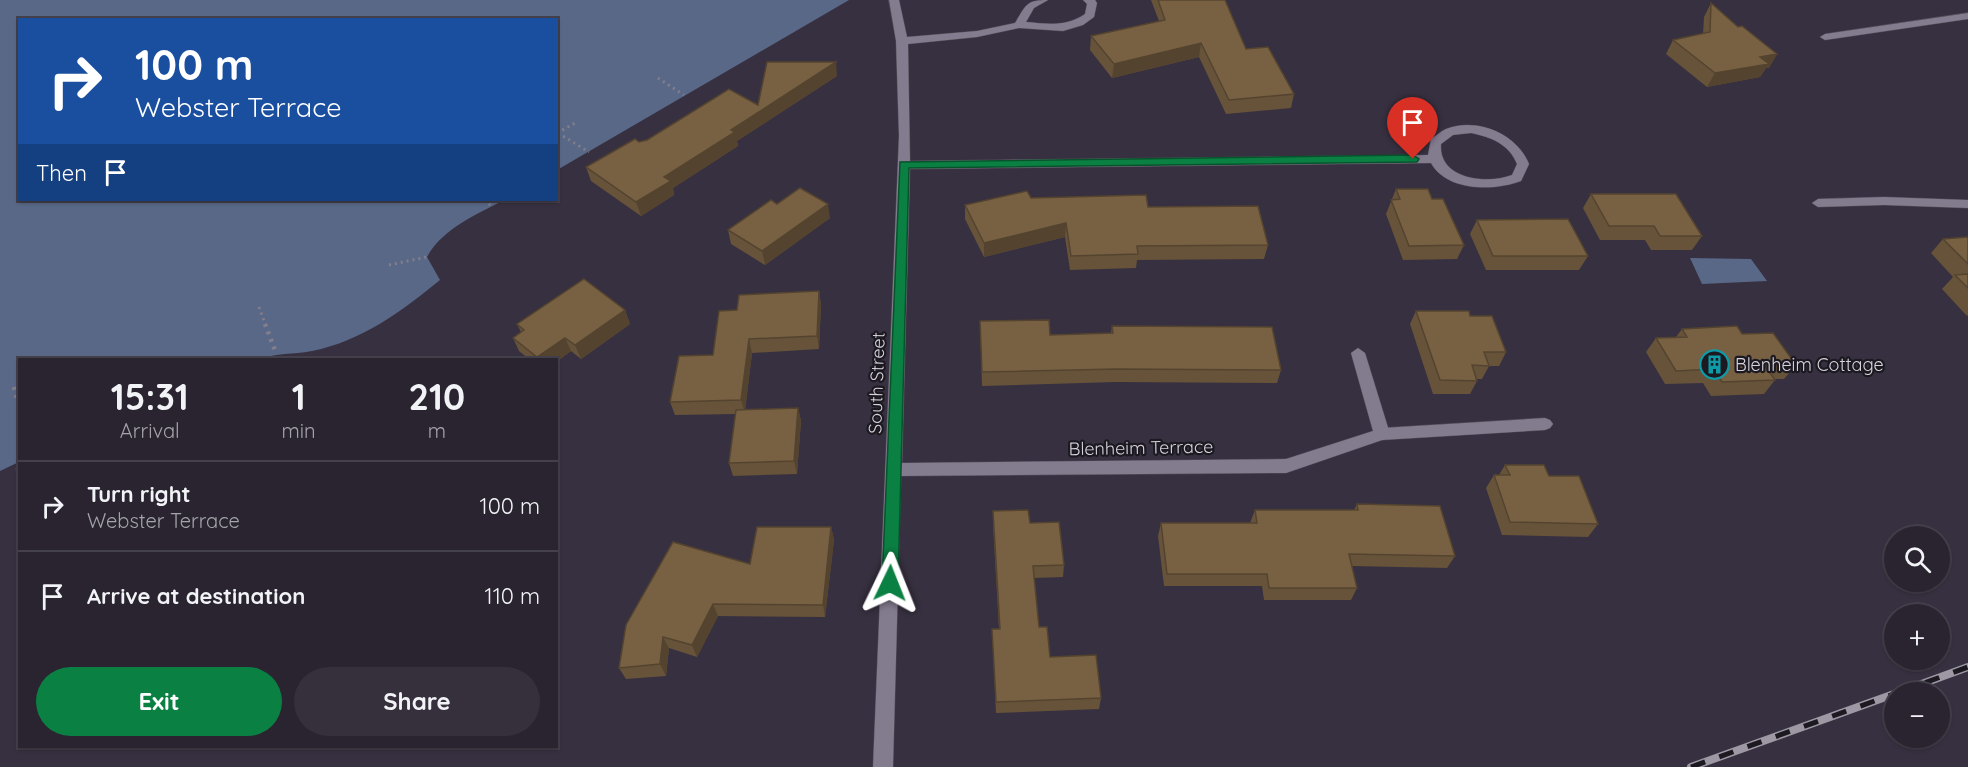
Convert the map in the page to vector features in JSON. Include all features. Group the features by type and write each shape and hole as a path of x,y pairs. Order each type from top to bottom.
{"street":[{"name":"South Street","path":"881,766 904,165 902,41 894,0"},
{"path":"1019,25 1030,6 1043,0"},
{"path":"902,41 977,34 1019,25 1063,28 1079,23 1090,15 1092,3 1088,0"},
{"path":"1825,37 1968,16"},
{"path":"1471,129 1494,135 1508,142 1518,152 1524,164 1517,178 1504,184 1488,185 1461,179 1446,171 1436,159 1434,146 1439,137 1450,132 1471,129"},
{"path":"904,165 1436,159"},
{"path":"1818,203 1873,201 1968,204"},
{"path":"1358,353 1382,434"},
{"name":"Blenheim Terrace","path":"894,470 1286,466 1382,434 1545,424"}],"path":[{"path":"658,78 684,95"},
{"path":"558,132 578,122"},
{"path":"558,134 589,152"},
{"path":"485,201 492,206"},
{"path":"389,264 427,257"},
{"path":"259,307 276,353"},
{"path":"14,387 18,403"}],"water":[{"path":"0,0 849,0 558,169 558,18 18,18 18,201 502,201 461,223 434,247 427,257 440,280 411,303 380,323 348,340 330,346 265,358 18,358 18,462 0,471"},
{"path":"1690,258 1751,259 1767,281 1702,284"}],"building":[{"path":"1158,0 1225,0 1246,49 1268,47 1294,94 1229,100 1201,43 1114,64 1091,36 1165,20"},
{"path":"1711,3 1738,27 1742,26 1777,54 1760,57 1769,64 1715,73 1673,40 1710,32"},
{"path":"767,62 836,62 731,130 735,132 664,177 671,181 636,202 586,167 635,139 639,142 647,140 729,89 758,105"},
{"path":"800,188 828,204 762,251 728,230 771,200 777,204"},
{"path":"1396,189 1428,189 1432,199 1443,199 1464,245 1409,246 1391,200 1400,199"},
{"path":"1027,191 1031,198 1146,195 1148,207 1258,206 1268,245 1137,246 1138,254 1071,256 1066,223 984,243 965,205"},
{"path":"1591,194 1676,194 1702,236 1660,236 1654,226 1609,226"},
{"path":"1568,219 1588,256 1493,256 1477,220"},
{"path":"1968,237 1968,264 1943,239"},
{"path":"1968,274 1968,288 1955,275"},
{"path":"584,279 625,310 575,345 565,338 537,357 513,338 524,330 517,324"},
{"path":"819,291 817,336 749,339 741,400 670,402 679,356 713,355 719,311 737,310 739,295"},
{"path":"1416,311 1469,311 1470,316 1492,316 1506,352 1484,352 1489,366 1472,365 1477,381 1440,380"},
{"path":"1049,320 1050,335 1113,333 1112,326 1272,327 1281,370 1117,369 982,372 980,321"},
{"name":"Blenheim Cottage","path":"1737,326 1742,334 1773,333 1796,365 1765,366 1775,380 1722,382 1714,369 1676,371 1656,338 1687,337 1682,329"},
{"path":"798,408 794,461 729,463 736,410"},
{"path":"1505,465 1544,465 1549,476 1579,476 1598,524 1510,522 1494,475 1510,475"},
{"path":"1357,504 1440,506 1455,556 1349,554 1357,588 1269,588 1267,574 1167,574 1161,523 1257,523 1255,510 1358,510"},
{"path":"1028,510 1030,523 1059,522 1064,565 1033,566 1039,627 1047,627 1050,657 1096,655 1101,698 996,702 992,629 1000,629 993,511"},
{"path":"757,527 831,527 823,605 713,604 692,645 663,637 660,664 619,668 626,625 673,542 750,564"}],"railway":[{"path":"1927,682 1968,667"},
{"path":"1691,767 1884,698"}],"place":[{"name":"Blenheim Cottage","path":"1714,365"}],"route":[{"path":"890,583 904,165 1413,159"}]}
